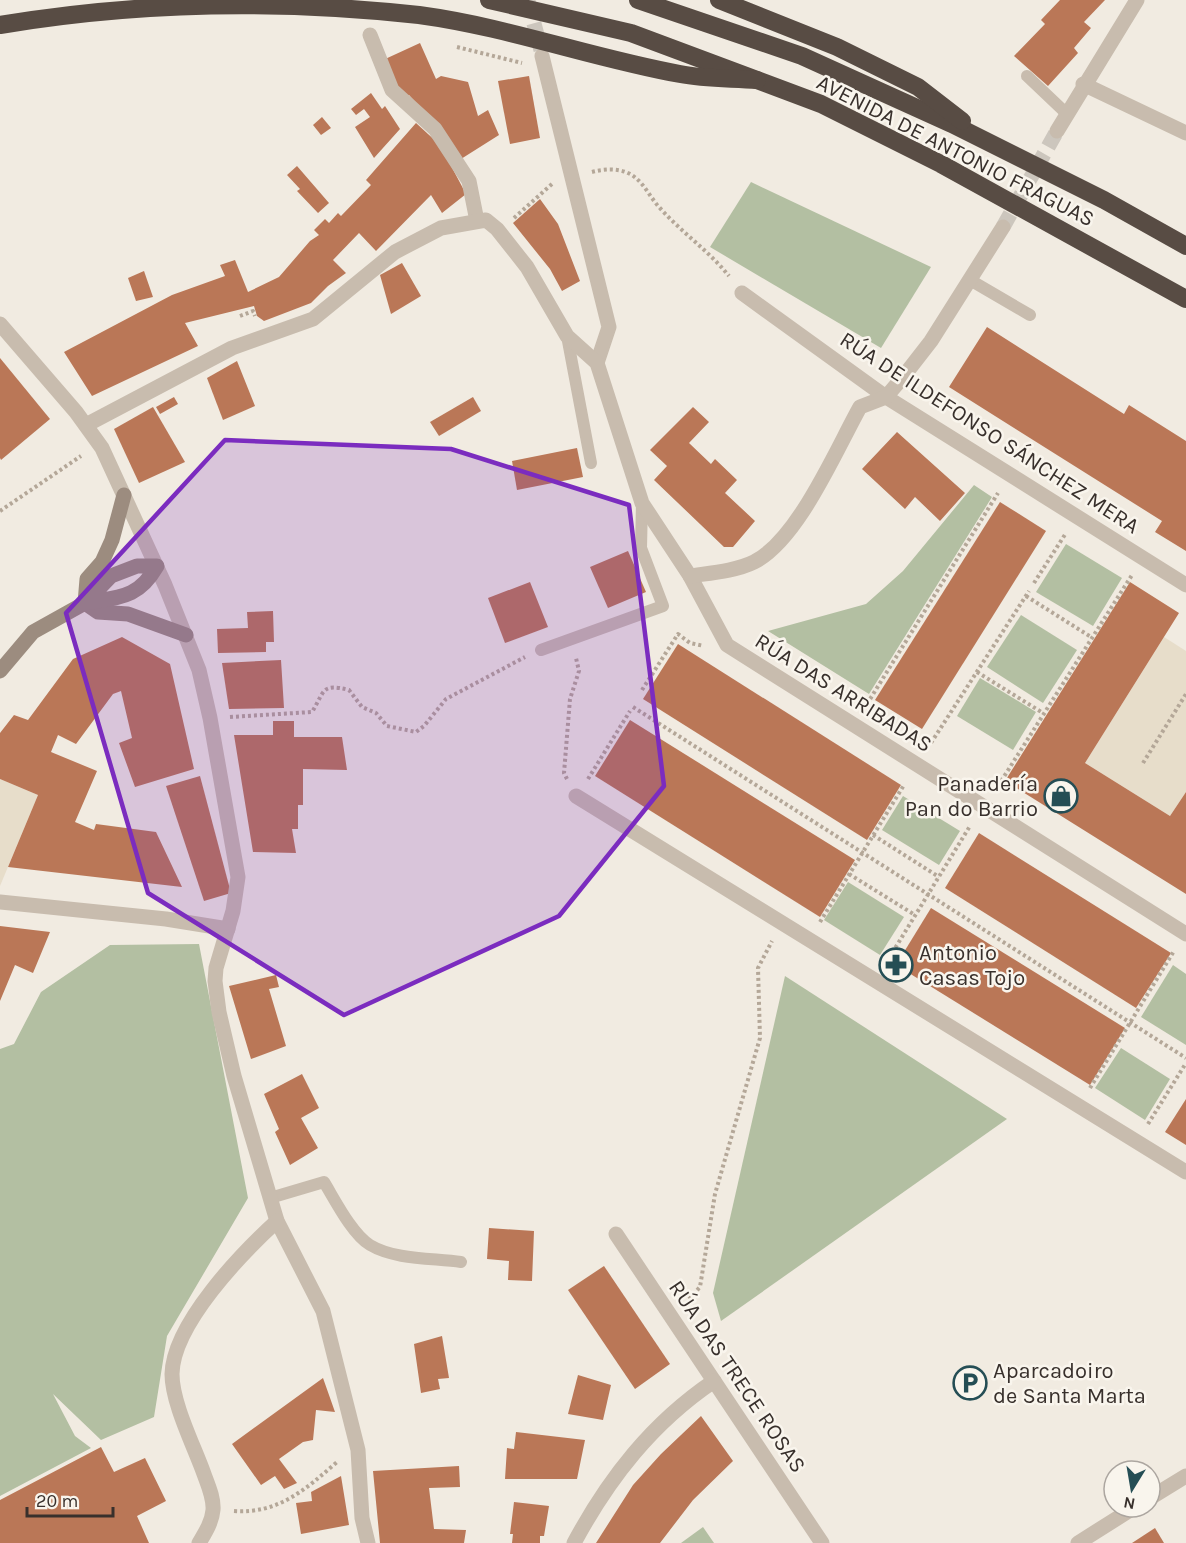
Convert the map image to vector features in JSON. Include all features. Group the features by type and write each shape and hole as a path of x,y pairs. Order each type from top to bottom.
{"highway":[{"name":"AVENIDA DE ANTONIO FRAGUAS","path":"489,0 631,33 820,104 941,164 1186,299"},
{"name":"AVENIDA DE ANTONIO FRAGUAS","path":"638,0 802,56 987,141 1104,200 1186,246"},
{"path":"719,0 837,47 918,87 987,141"},
{"path":"0,25 113,10 167,6 232,4 335,6 421,15 681,75 756,80"}],"street":[{"path":"1057,131 1083,84 1137,0"},
{"path":"370,35 392,90 435,129 468,181 477,220"},
{"path":"86,425 232,348 313,319 395,252 441,228 477,220 486,220 500,232 527,267 567,336 597,363 609,327 543,56"},
{"path":"1083,84 1186,133"},
{"path":"690,576 751,563 775,547 802,511 860,407 886,397 931,341 1003,227"},
{"name":"RÚA DE ILDEFONSO SÁNCHEZ MERA","path":"742,293 886,397 1186,585"},
{"path":"0,324 86,425 102,448 157,566 199,670 210,718 238,876 228,929 216,968 215,981 219,1012 234,1076 277,1221 323,1311 358,1450 362,1518 368,1543"},
{"name":"RÚA DAS ARRIBADAS","path":"597,363 642,503 690,576 727,645 1182,940"},
{"path":"85,603 87,579 102,562 112,540 124,495"},
{"path":"0,670 33,632 85,603 111,576 137,566 157,566"},
{"path":"85,603 128,596 147,583 157,566"},
{"path":"85,603 98,612 128,614 186,635"},
{"path":"576,796 1186,1172"},
{"path":"0,902 166,919 228,929"},
{"path":"199,1543 210,1522 213,1510 209,1487 174,1389 175,1357 182,1339 210,1293 247,1248 277,1221"},
{"name":"RÚA DAS TRECE ROSAS","path":"616,1234 822,1543"},
{"path":"574,1543 601,1495 632,1454 678,1407 714,1382"},
{"path":"1162,1491 1186,1476"},
{"path":"1077,1543 1116,1519"}],"lane":[{"path":"1027,76 1067,114"},
{"path":"970,280 1030,315"},
{"path":"567,336 591,463"},
{"path":"541,650 663,606 641,548 642,503"},
{"path":"270,1198 324,1182 348,1221 369,1245 393,1253 461,1262"}],"path":[{"path":"600,170 628,173 640,182 659,207 716,259 742,293"},
{"path":"511,220 544,190"},
{"path":"240,316 253,311 255,316"},
{"path":"0,511 87,452"},
{"path":"867,704 995,498"},
{"path":"1034,583 1066,533"},
{"path":"998,786 1132,574"},
{"path":"931,743 1029,591"},
{"path":"1026,596 1091,637"},
{"path":"642,690 678,634 690,643 704,646"},
{"path":"210,718 312,712 325,688 330,686 349,690 362,707 376,713 387,726 416,732 424,726 446,699 541,650 567,650 578,660 579,672 570,699 564,772 576,796"},
{"path":"977,672 1043,713"},
{"path":"1143,763 1186,694"},
{"path":"587,780 631,709 1186,1058"},
{"path":"818,925 904,785"},
{"path":"884,966 970,826"},
{"path":"873,835 939,877"},
{"path":"849,874 915,915"},
{"path":"689,1299 700,1287 715,1194 760,1038 758,968 781,921"},
{"path":"1087,1094 1182,940"},
{"path":"1144,1130 1186,1063"},
{"path":"213,1510 255,1513 269,1509 309,1486 339,1461"}],"highlighted area":[{"path":"225,440 451,449 629,505 664,786 559,916 344,1015 148,893 66,613"}],"green space":[{"path":"751,182 931,267 881,348 710,247"},
{"path":"974,485 992,497 869,694 768,631 866,604 903,571"},
{"path":"1066,544 1122,578 1093,626 1036,592"},
{"path":"1021,615 1077,650 1043,703 987,667"},
{"path":"980,678 1036,712 1013,750 957,716"},
{"path":"903,796 960,831 939,865 882,830"},
{"path":"848,882 904,917 880,955 824,920"},
{"path":"199,944 248,1198 167,1336 154,1417 101,1440 53,1394 75,1436 91,1448 0,1496 0,1049 14,1044 41,992 110,945"},
{"path":"1173,965 1186,974 1186,1045 1141,1017"},
{"path":"785,976 1007,1119 721,1321 713,1293"},
{"path":"1121,1048 1170,1079 1145,1120 1095,1088"},
{"path":"703,1527 714,1543 681,1543"}],"shaded area":[{"path":"1164,637 1186,651 1186,792 1170,816 1085,763"},
{"path":"0,779 38,795 0,886"}],"building":[{"path":"1060,0 1105,0 1084,22 1091,28 1074,48 1078,53 1048,86 1014,56 1045,24 1041,20"},
{"path":"420,43 436,79 441,76 468,82 478,116 488,110 499,135 461,159 446,136 409,95 402,98 383,60"},
{"path":"529,76 540,138 510,144 498,81"},
{"path":"371,93 382,109 385,106 400,129 374,158 355,127 370,117 364,109 356,115 351,109"},
{"path":"322,117 331,128 321,135 313,125"},
{"path":"416,123 440,145 466,194 442,213 431,195 376,251 359,233 333,260 346,273 328,286 311,303 264,321 257,316 254,306 185,323 198,346 92,396 64,352 172,295 225,276 220,265 235,260 248,292 279,277 310,241 319,235 314,230 325,219 329,223 338,213 341,216 371,185 366,180"},
{"path":"297,166 329,203 318,213 297,191 300,189 287,175"},
{"path":"540,199 558,224 580,281 562,291 550,269 513,223"},
{"path":"402,263 421,296 391,314 380,275"},
{"path":"144,271 153,297 136,301 128,278"},
{"path":"987,327 1124,414 1129,405 1186,441 1186,551 1155,532 1162,521 949,387"},
{"path":"0,358 50,419 1,460 0,458"},
{"path":"237,361 255,406 223,420 207,378"},
{"path":"174,397 178,404 160,414 156,407"},
{"path":"473,397 481,411 439,436 430,422"},
{"path":"153,407 185,462 139,483 114,429"},
{"path":"693,407 709,422 689,443 711,464 715,459 737,480 725,493 755,521 733,547 724,547 654,480 667,466 650,450"},
{"path":"897,432 965,493 940,521 915,497 905,509 862,469"},
{"path":"577,448 583,477 517,490 512,461"},
{"path":"1000,502 1046,531 922,729 875,700"},
{"path":"628,551 646,592 608,608 590,567"},
{"path":"530,582 548,627 505,643 488,598"},
{"path":"1130,582 1179,613 1085,763 1170,816 1186,792 1186,894 1005,781"},
{"path":"273,611 274,642 266,642 266,652 218,653 217,629 248,628 247,612"},
{"path":"122,637 170,664 194,769 135,787 119,743 132,738 121,691 113,694 76,744 58,735 51,752 97,771 75,822 94,830 96,824 156,832 182,887 8,867 38,795 0,779 0,733 14,715 28,720 73,659"},
{"path":"678,644 901,785 867,840 643,699"},
{"path":"281,660 284,708 229,709 222,663"},
{"path":"630,720 855,860 820,917 595,776"},
{"path":"273,721 294,721 294,737 342,737 347,770 303,769 303,805 298,805 298,829 292,829 296,853 253,852 234,735 273,735"},
{"path":"200,776 231,893 204,901 166,786"},
{"path":"979,833 1171,953 1136,1008 945,888"},
{"path":"931,908 1125,1028 1090,1085 896,965"},
{"path":"0,926 50,932 33,973 15,965 0,1001"},
{"path":"276,975 279,987 269,989 286,1046 251,1059 229,986"},
{"path":"302,1074 319,1108 301,1118 318,1148 290,1165 275,1132 279,1129 264,1094"},
{"path":"1186,1099 1186,1145 1165,1132"},
{"path":"489,1228 534,1231 532,1281 508,1280 509,1261 487,1259"},
{"path":"604,1266 670,1364 635,1389 568,1290"},
{"path":"442,1336 449,1378 438,1379 440,1389 421,1393 414,1344"},
{"path":"578,1375 611,1385 603,1420 568,1414"},
{"path":"323,1378 335,1412 316,1410 313,1440 303,1442 279,1459 297,1483 284,1489 275,1476 261,1485 232,1444"},
{"path":"701,1416 733,1461 693,1500 660,1543 596,1543 633,1485 661,1454"},
{"path":"516,1432 585,1440 577,1479 505,1479 507,1448 514,1449"},
{"path":"101,1447 114,1472 145,1458 166,1501 137,1516 149,1543 0,1543 0,1500"},
{"path":"459,1466 460,1487 429,1488 434,1529 466,1530 464,1543 380,1543 373,1471"},
{"path":"341,1476 349,1525 301,1534 296,1503 312,1501 311,1492"},
{"path":"514,1502 549,1506 544,1536 540,1536 540,1543 512,1543 513,1534 510,1534"},
{"path":"1155,1528 1164,1543 1132,1543"}],"tunnel":[{"path":"528,1 541,50"},
{"path":"1003,227 1057,131"}],"place":[{"name":"Panadería Pan do Barrio","path":"1061,796"},
{"name":"Antonio Casas Tojo","path":"896,965"},
{"name":"Aparcadoiro de Santa Marta","path":"970,1383"}]}
